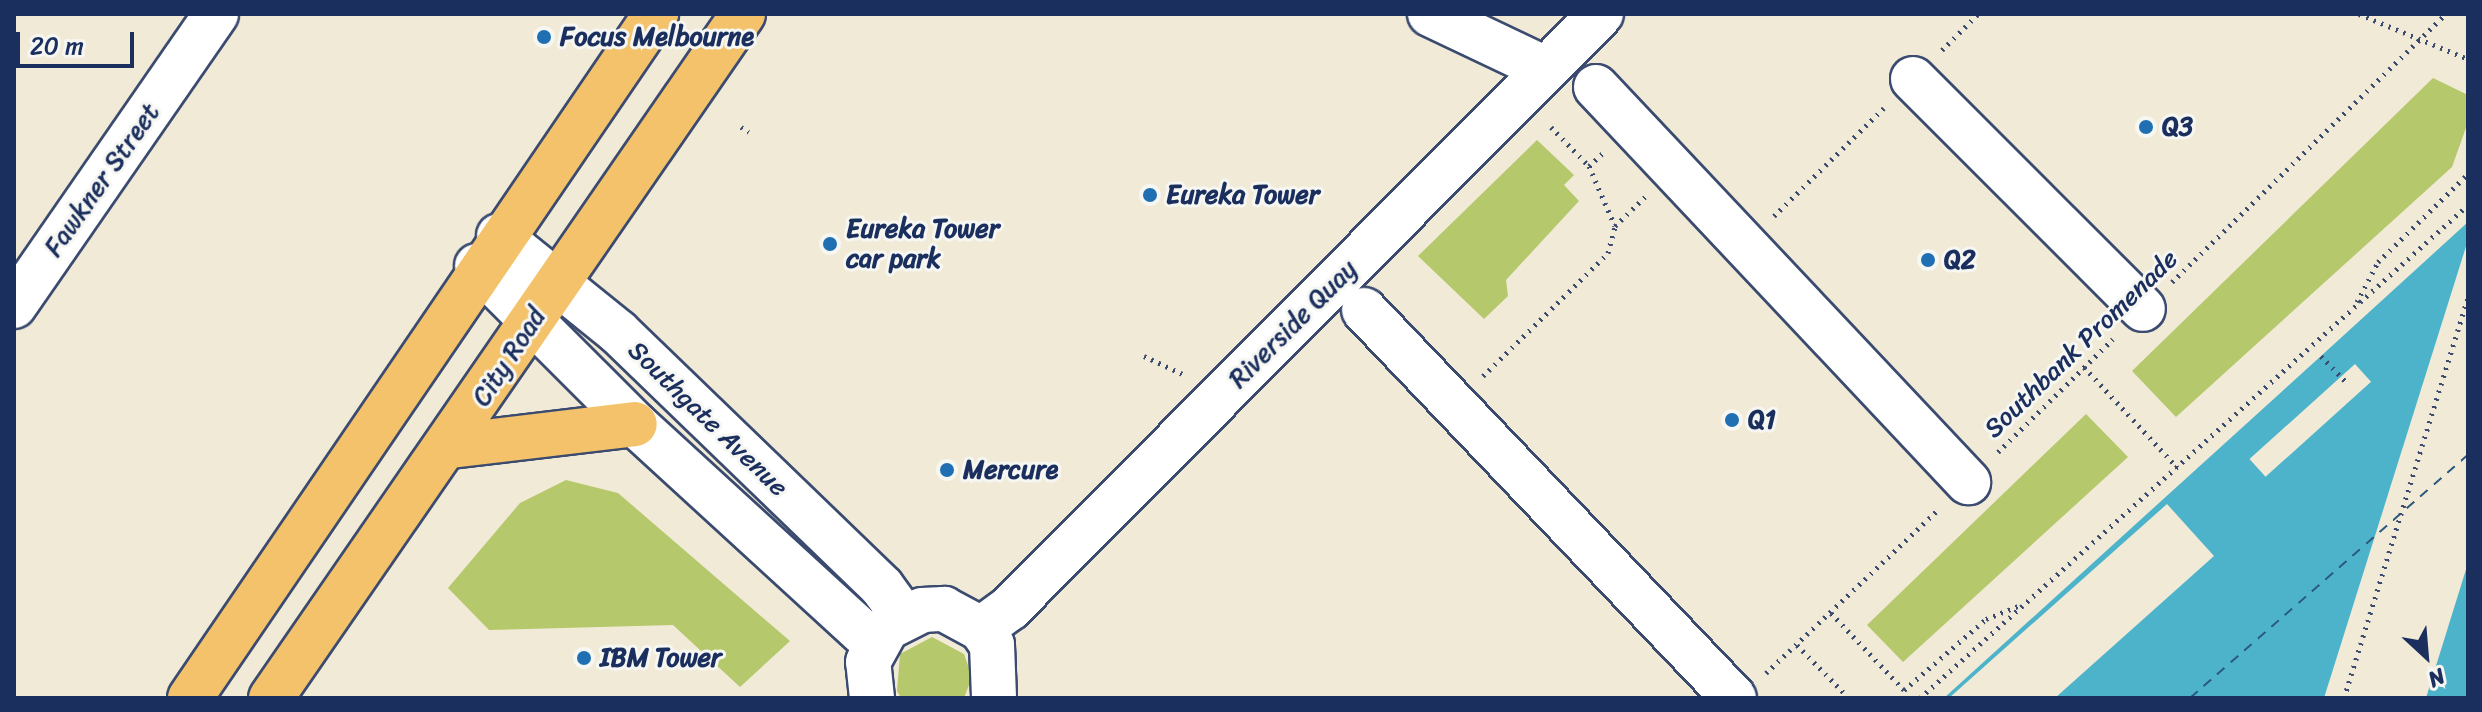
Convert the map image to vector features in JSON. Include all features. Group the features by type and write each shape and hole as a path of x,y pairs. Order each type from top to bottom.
{"highway":[{"path":"190,698 488,251 656,14"},
{"name":"City Road","path":"271,698 451,446 558,283 743,14"},
{"path":"451,446 635,424"}],"street":[{"name":"Fawkner Street","path":"14,306 216,14"},
{"path":"1430,14 1546,69"},
{"name":"Riverside Quay","path":"981,629 1010,608 1601,14"},
{"path":"1913,79 2143,309"},
{"path":"1596,87 1721,214 1742,248 1968,482"},
{"name":"Southgate Avenue","path":"488,251 558,283 717,429 882,587 889,630"},
{"name":"Southgate Avenue","path":"488,251 534,321 635,424 736,518 889,630"},
{"path":"1364,310 1454,405 1748,687"},
{"path":"681,467 717,429"},
{"path":"736,518 772,481"},
{"path":"872,698 889,630 944,609 981,629 998,663 994,698"}],"path":[{"path":"1742,248 1978,14"},
{"path":"2359,14 2468,59"},
{"name":"Southbank Promenade","path":"1748,687 1797,645 1968,482 2446,14"},
{"path":"741,127 749,132"},
{"path":"1551,127 1589,166 1615,226"},
{"path":"1454,405 1608,253 1615,226 1674,167"},
{"path":"2355,307 2378,262 2468,174"},
{"path":"1920,698 2468,205"},
{"path":"2344,698 2468,298"},
{"path":"1144,356 1189,377"},
{"path":"2321,356 2348,384"},
{"path":"2084,367 2177,467"},
{"path":"1831,613 1904,690 1986,619 2025,603"},
{"path":"1797,645 1844,696"}],"green space":[{"path":"2433,78 2468,95 2468,122 2452,167 2176,417 2132,371"},
{"path":"1537,140 1574,175 1564,185 1579,201 1506,280 1508,296 1484,319 1418,256"},
{"path":"2086,414 2128,457 1903,662 1867,625"},
{"path":"566,480 618,493 790,641 740,687 673,625 489,630 448,588 520,503"},
{"path":"932,637 964,654 972,677 964,698 901,698 897,691 900,654"}],"water":[{"path":"2468,222 2468,698 1944,698 2321,356"}],"pier":[{"path":"2468,240 2468,563 2426,698 2324,698"},
{"path":"2355,364 2371,382 2266,477 2249,459"},
{"path":"2167,504 2214,556 2055,698 1949,698"}],"ferry route":[{"path":"2190,698 2468,455"}],"place":[{"name":"Focus Melbourne","path":"544,37"},
{"name":"Q3","path":"2146,127"},
{"name":"Eureka Tower","path":"1150,195"},
{"name":"Eureka Tower car park","path":"830,244"},
{"name":"Q2","path":"1928,260"},
{"name":"Q1","path":"1732,420"},
{"name":"Mercure","path":"947,470"},
{"name":"IBM Tower","path":"584,658"}]}
